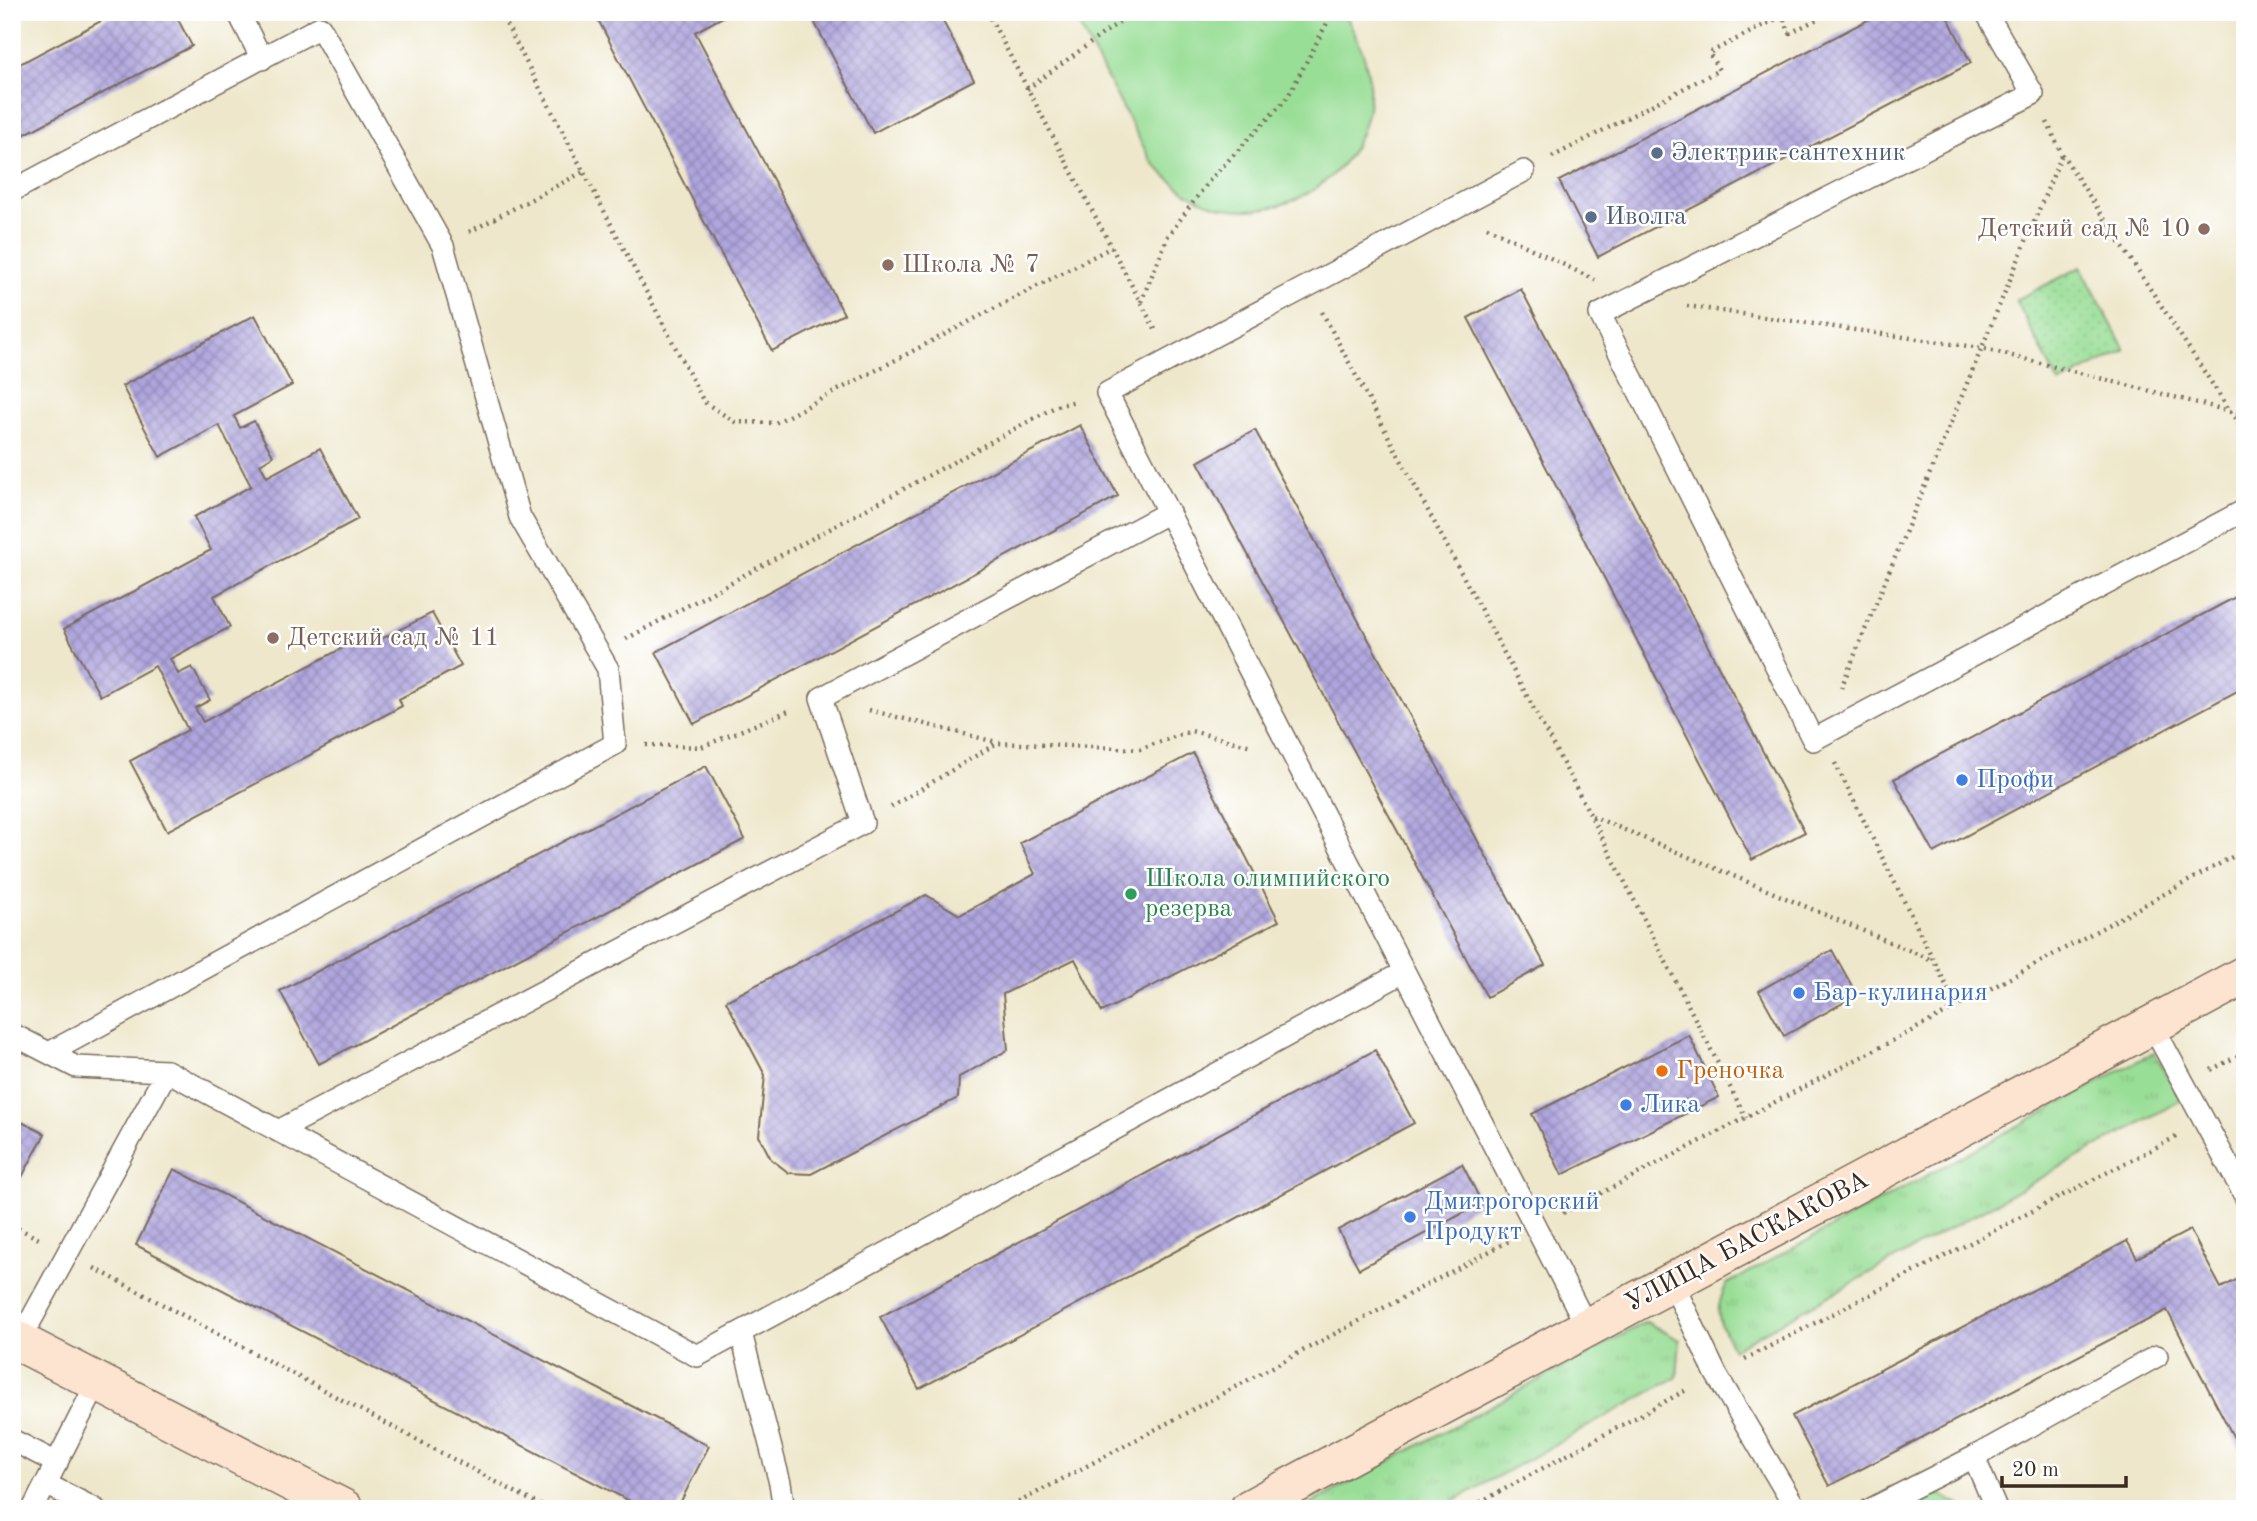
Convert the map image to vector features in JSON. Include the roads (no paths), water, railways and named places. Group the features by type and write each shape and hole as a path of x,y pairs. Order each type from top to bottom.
{"street":[{"name":"УЛИЦА БАСКАКОВА","path":"1249,1509 2245,975"},
{"path":"16,1340 344,1509"}],"lane":[{"path":"238,12 262,59"},
{"path":"1986,12 2034,94 1600,314 1813,740 2245,510"},
{"path":"12,191 320,27 443,246 520,517 608,670 615,744 49,1053"},
{"path":"1524,171 1107,393 1587,1327"},
{"path":"278,1131 863,823 821,698 1169,512"},
{"path":"12,1034 76,1067 167,1071 697,1356 1405,972"},
{"path":"2152,1025 2245,1196"},
{"path":"16,1340 67,1254 167,1071"},
{"path":"1672,1282 1716,1374 1796,1509"},
{"path":"741,1333 780,1483 784,1509"},
{"path":"1871,1509 1974,1457 2157,1356"},
{"path":"33,1509 97,1383"},
{"path":"12,1440 57,1463"},
{"path":"1974,1457 1996,1509"},
{"path":"46,1484 94,1509"}],"place":[{"name":"Электрик-сантехник","path":"1657,153"},
{"name":"Иволга","path":"1591,217"},
{"name":"Детский сад № 10","path":"2204,229"},
{"name":"Школа № 7","path":"888,265"},
{"name":"Детский сад № 11","path":"273,638"},
{"name":"Профи","path":"1962,780"},
{"name":"Школа олимпийского резерва","path":"1131,894"},
{"name":"Бар-кулинария","path":"1799,993"},
{"name":"Греночка","path":"1662,1071"},
{"name":"Лика","path":"1626,1105"},
{"name":"Дмитрогорский Продукт","path":"1410,1217"}]}
